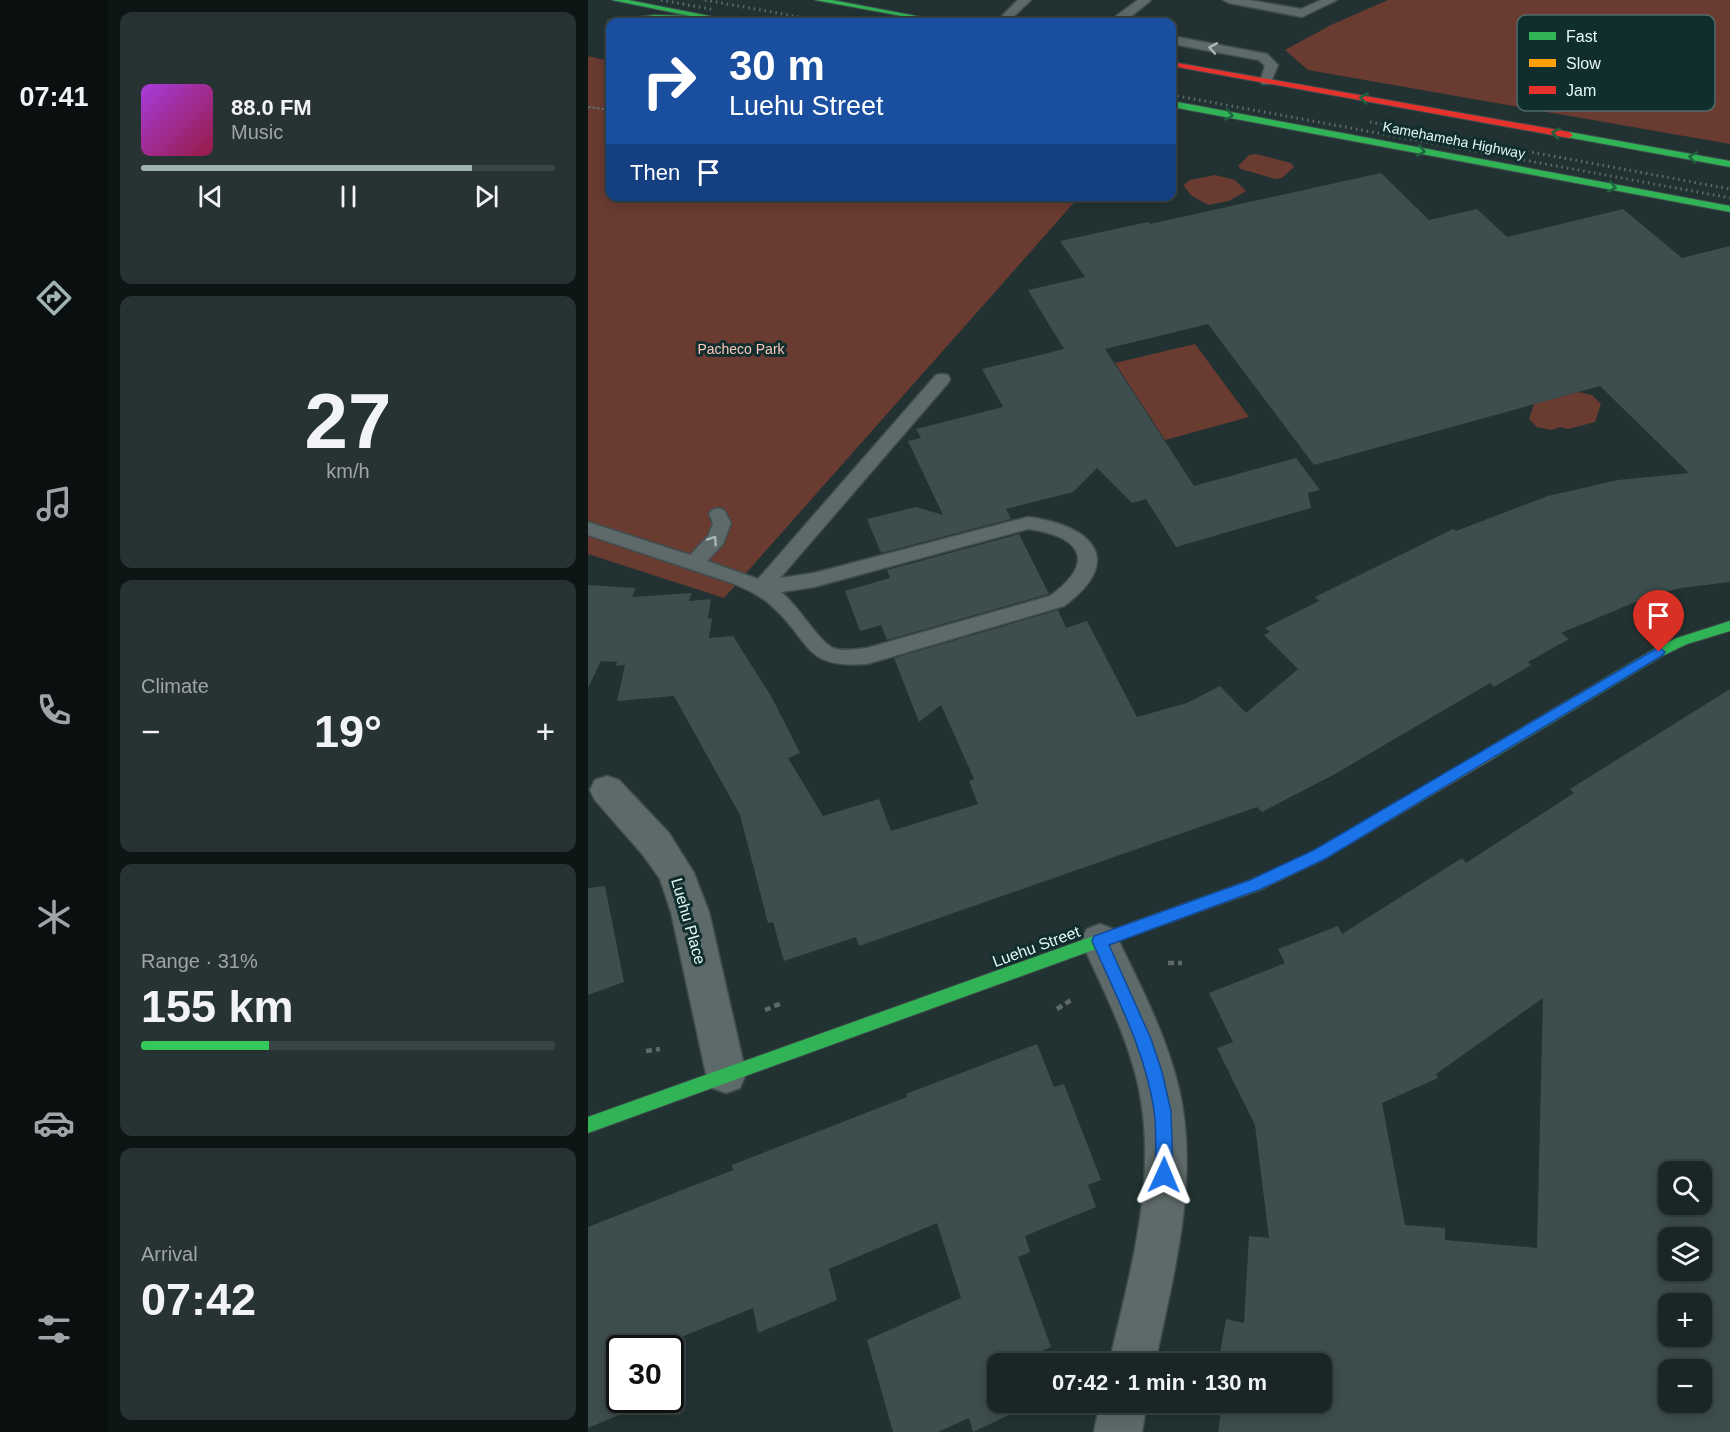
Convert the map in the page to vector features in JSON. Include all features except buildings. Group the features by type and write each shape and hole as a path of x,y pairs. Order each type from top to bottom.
{"main road":[{"path":"616,0 711,18"},
{"path":"821,0 922,18"},
{"path":"648,18 686,18"},
{"name":"Kamehameha Highway","path":"1176,65 1730,164"},
{"name":"Kamehameha Highway","path":"1176,105 1730,209"},
{"name":"Luehu Street","path":"588,1125 1288,871 1436,786 1659,652 1682,641 1730,626"}],"street":[{"name":"Luehu Place","path":"606,790 656,844 676,873 690,912 726,1074"},
{"path":"1100,941 1143,1039 1163,1111 1166,1158 1162,1209 1134,1353"},
{"path":"1118,1432 1122,1413"}],"lane":[{"path":"1006,18 1023,0 1030,0"},
{"path":"1121,18 1145,0"},
{"path":"1229,0 1302,14 1331,0"},
{"path":"1176,41 1263,57 1272,65 1266,81"},
{"path":"761,588 942,379"},
{"path":"694,563 716,539 722,523 718,514"},
{"path":"588,528 739,578 761,588 786,607 818,648 830,656 845,658 867,656 1057,601 1079,585 1087,574 1089,560 1086,548 1070,533 1047,524 1028,523 814,580 761,588"}],"path":[{"path":"588,107 606,109"},
{"path":"1168,963 1182,963"},
{"path":"1057,1009 1071,1000"},
{"path":"765,1010 782,1004"},
{"path":"646,1051 660,1049"}],"green space":[{"path":"1388,0 1730,0 1730,144 1542,111 1715,111 1715,15 1517,15 1517,107 1308,70 1285,50 1331,25"},
{"name":"Pacheco Park","path":"588,56 606,60 606,201 1075,201 724,598 588,554"},
{"path":"1256,154 1291,163 1294,167 1282,178 1275,179 1241,169 1238,166 1249,155"},
{"path":"1215,175 1235,180 1246,191 1229,201 1208,205 1192,196 1183,185 1190,180"},
{"path":"1195,344 1249,417 1165,440 1115,363"},
{"path":"1579,392 1592,395 1601,404 1595,422 1568,429 1561,427 1551,430 1537,427 1529,419 1534,404"}],"railway":[{"path":"661,0 715,10"},
{"path":"705,0 805,18"},
{"path":"1176,96 1730,198"},
{"path":"1370,122 1730,189"}],"traffic: fast":[{"path":"616,0 714,18"},
{"path":"819,0 921,18"},
{"path":"646,18 686,18"},
{"path":"1176,105 1730,209"},
{"path":"1569,135 1730,164"},
{"path":"1489,754 1659,652 1682,641 1730,626"},
{"path":"588,1125 1102,940"}],"traffic: slow":[{"path":"1102,940 1255,885 1320,855 1489,754"}],"traffic: jam":[{"path":"1176,65 1569,135"}],"route":[{"path":"1164,1175 1166,1158 1163,1111 1154,1072 1123,990 1100,941 1255,885 1320,855 1659,652"}]}
